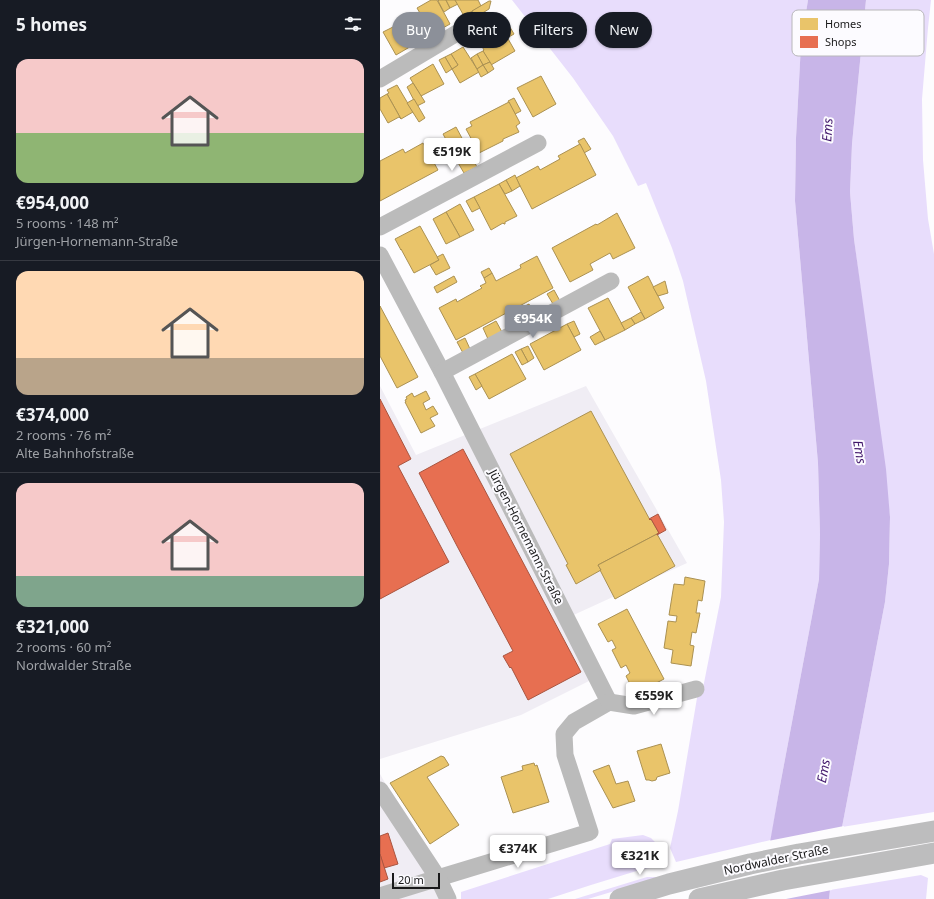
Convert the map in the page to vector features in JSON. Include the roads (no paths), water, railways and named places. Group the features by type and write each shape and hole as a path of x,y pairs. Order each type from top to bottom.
{"main road":[{"name":"Nordwalder Straße","path":"620,899 669,884 750,864 799,854 932,832"},
{"name":"Nordwalder Straße","path":"699,899 783,880 929,854"}],"street":[{"path":"380,79 453,35"},
{"path":"380,227 538,143"},
{"name":"Jürgen-Hornemann-Straße","path":"380,255 442,372 609,702"},
{"path":"442,372 611,281"},
{"path":"380,896 590,832 565,755 564,734 574,722 609,702 634,706 696,689"},
{"path":"380,790 438,878 448,899"}],"water":[{"path":"808,0 866,0 865,10 806,10"},
{"name":"Ems","path":"800,56 861,56 852,144 850,192 854,239 886,469 890,517 889,564 885,602 829,899 760,899 819,579 820,534 818,463 795,201 796,138"}]}
